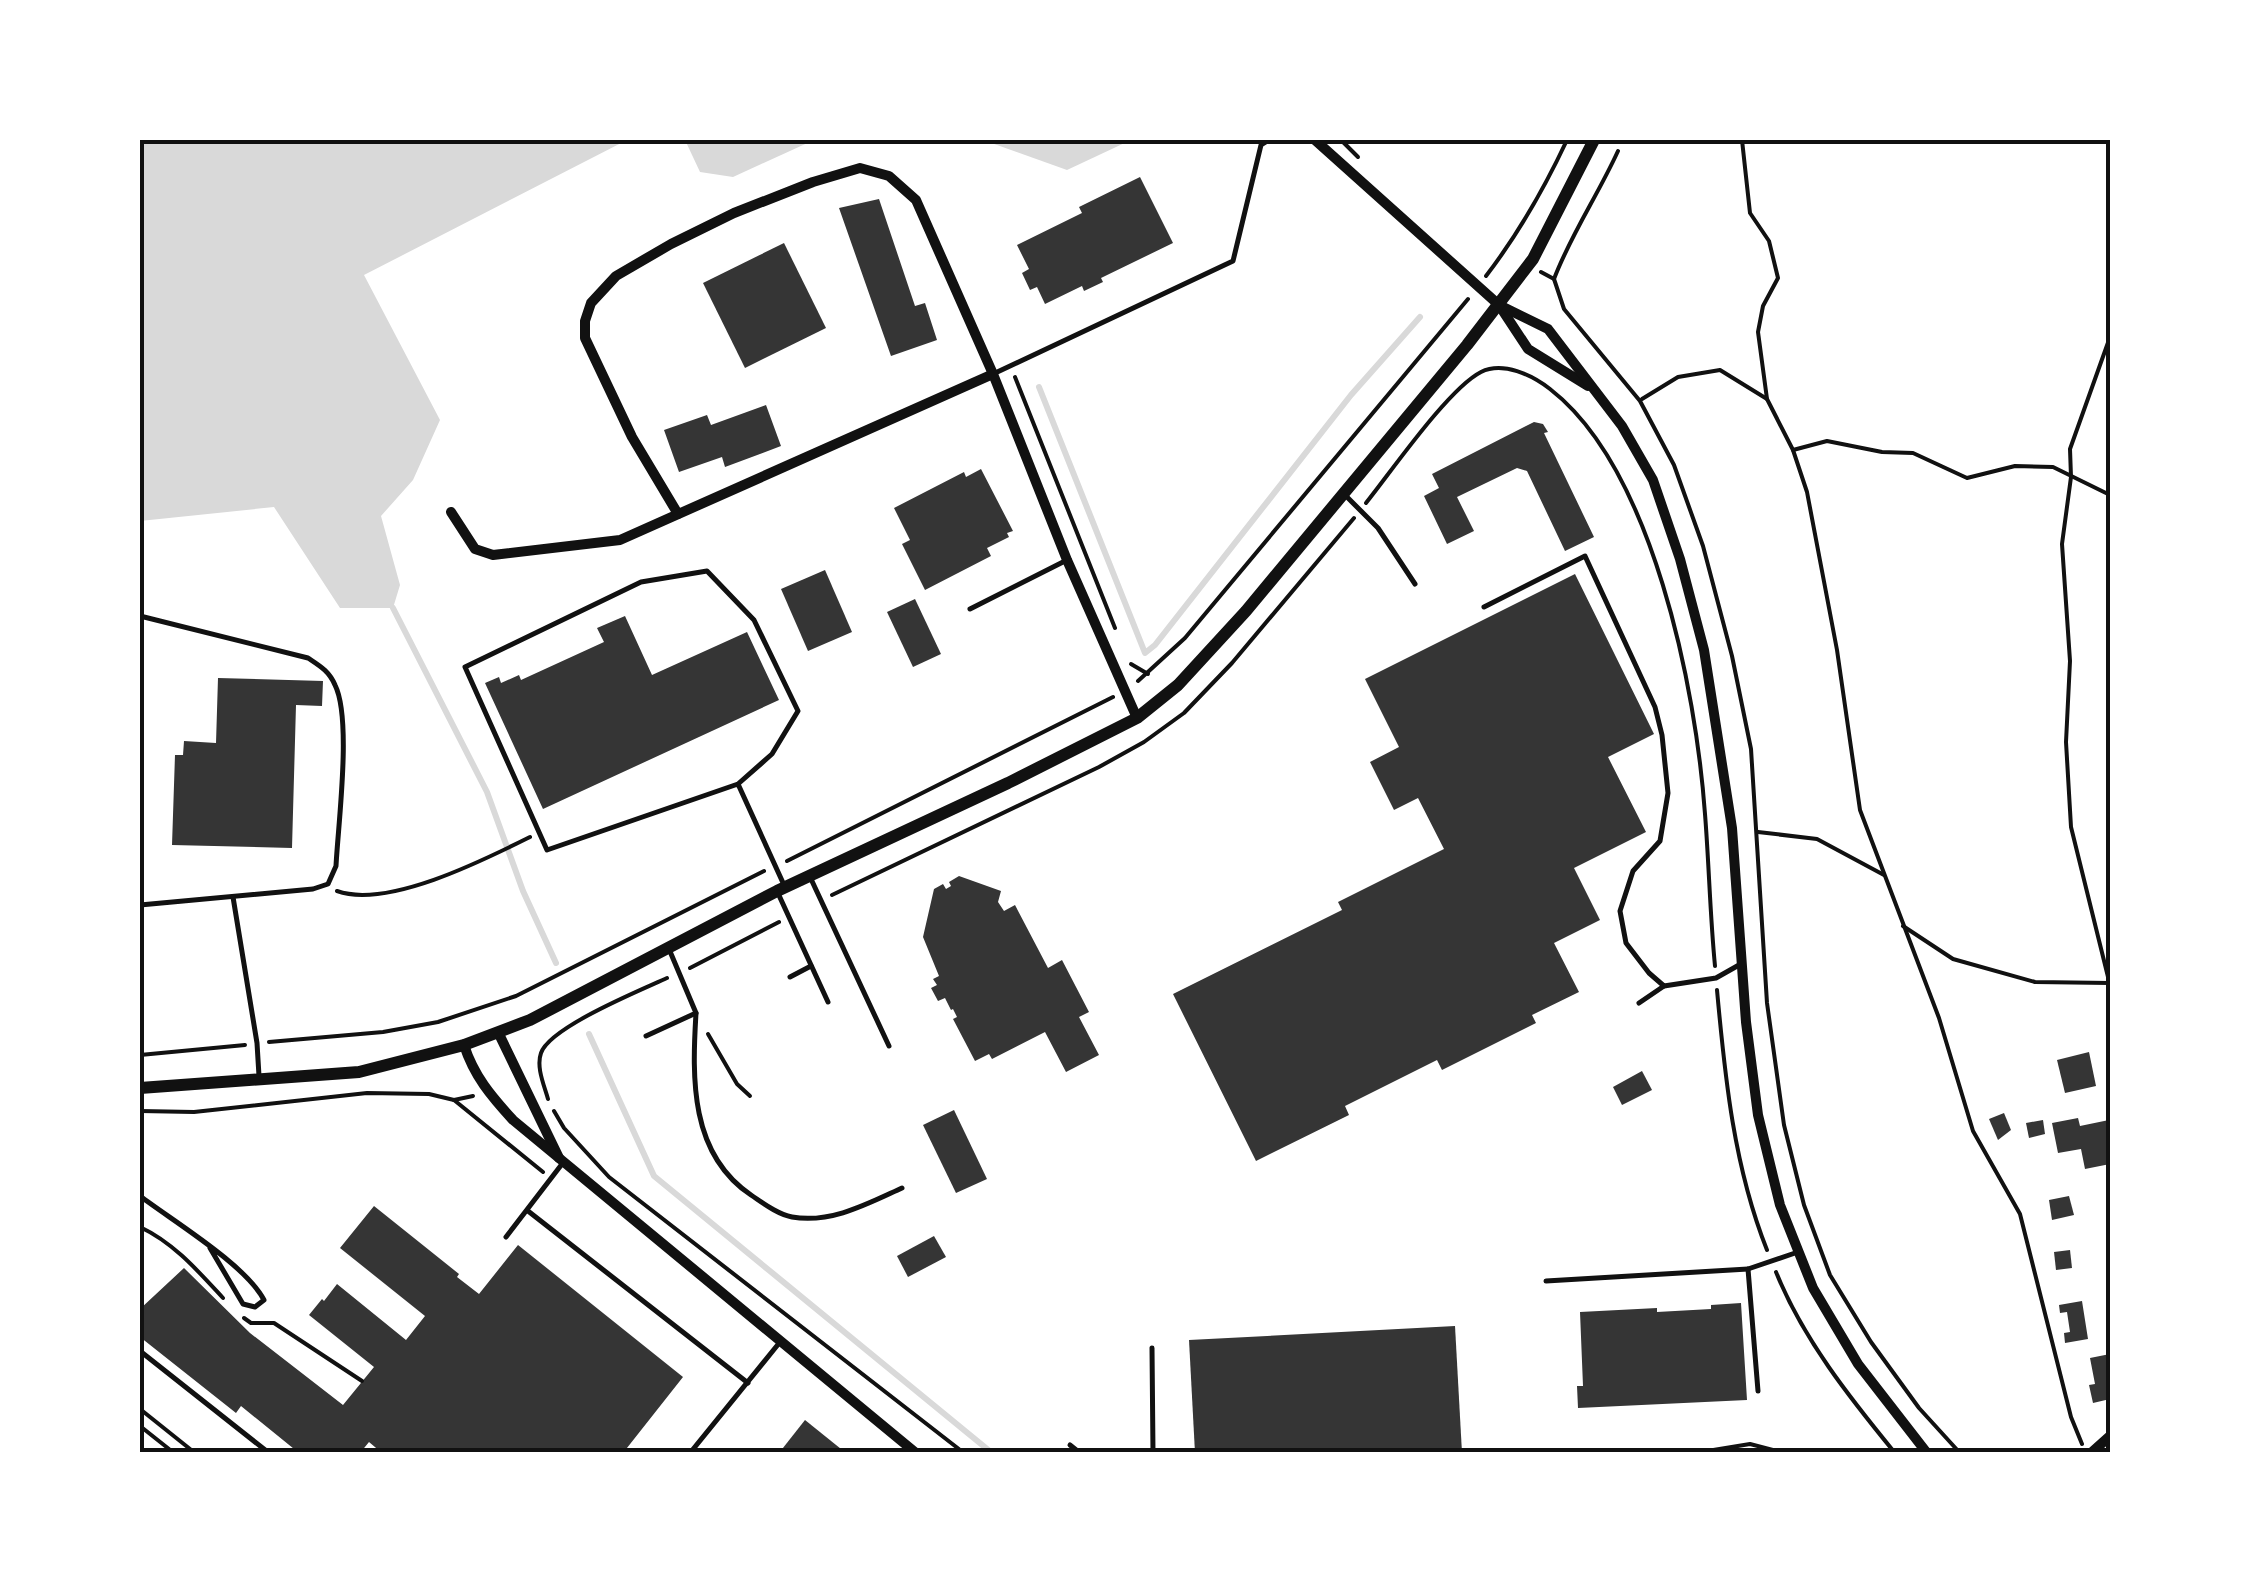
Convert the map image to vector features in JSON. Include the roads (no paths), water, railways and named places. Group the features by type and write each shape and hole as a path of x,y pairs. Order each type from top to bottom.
{"street":[{"path":"1315,140 1499,305 1528,349 1594,389"},
{"path":"140,1088 359,1072 464,1045 543,1014 782,889 1137,718 1178,685 1246,612 1499,305 1533,259 1594,140"},
{"path":"678,514 632,437 585,338 591,303 616,276 670,244 734,214 860,168 890,176 916,200 1137,718"},
{"path":"1499,305 1548,329 1622,426 1653,480 1680,559 1704,650 1732,828 1758,1115 1780,1205 1812,1288 1858,1364 1927,1453"},
{"path":"452,512 475,549 493,555 620,540 993,374"},
{"path":"498,1032 562,1164"},
{"path":"464,1045 485,1091 562,1164 909,1451"},
{"path":"2088,1453 2110,1436"}],"lane":[{"path":"993,374 1233,261 1261,145 1269,140"},
{"path":"1344,494 1378,528 1415,584"},
{"path":"1484,607 1585,556 1655,707 1662,734 1668,794 1660,841 1633,871 1620,911 1626,943 1648,973 1664,986 1674,988 1716,978 1742,964"},
{"path":"970,609 1068,560"},
{"path":"707,571 754,620 798,711 772,754 738,784 547,850 465,667 640,582 707,571"},
{"path":"140,616 308,658 328,671 338,689 342,728 336,866 328,884 140,906"},
{"path":"738,784 776,866 789,916 828,1002"},
{"path":"810,876 889,1046"},
{"path":"233,897 259,1079"},
{"path":"669,949 696,1013 694,1096 701,1126 734,1184 791,1217 850,1211 902,1188"},
{"path":"790,976 811,966"},
{"path":"1639,1002 1664,986"},
{"path":"646,1036 696,1013"},
{"path":"506,1237 562,1164"},
{"path":"140,1196 210,1248 246,1277 264,1300 255,1307 243,1304 210,1248"},
{"path":"528,1211 748,1383"},
{"path":"1546,1281 1748,1269 1798,1252"},
{"path":"1748,1269 1758,1391"},
{"path":"690,1453 780,1342"},
{"path":"1152,1348 1153,1453"},
{"path":"140,1350 269,1453"},
{"path":"1070,1445 1080,1453"}],"waterway":[{"path":"1039,387 1145,653 1351,395 1420,317"},
{"path":"393,608 487,792 523,891 556,963"},
{"path":"589,1034 654,1176 992,1453"}]}
